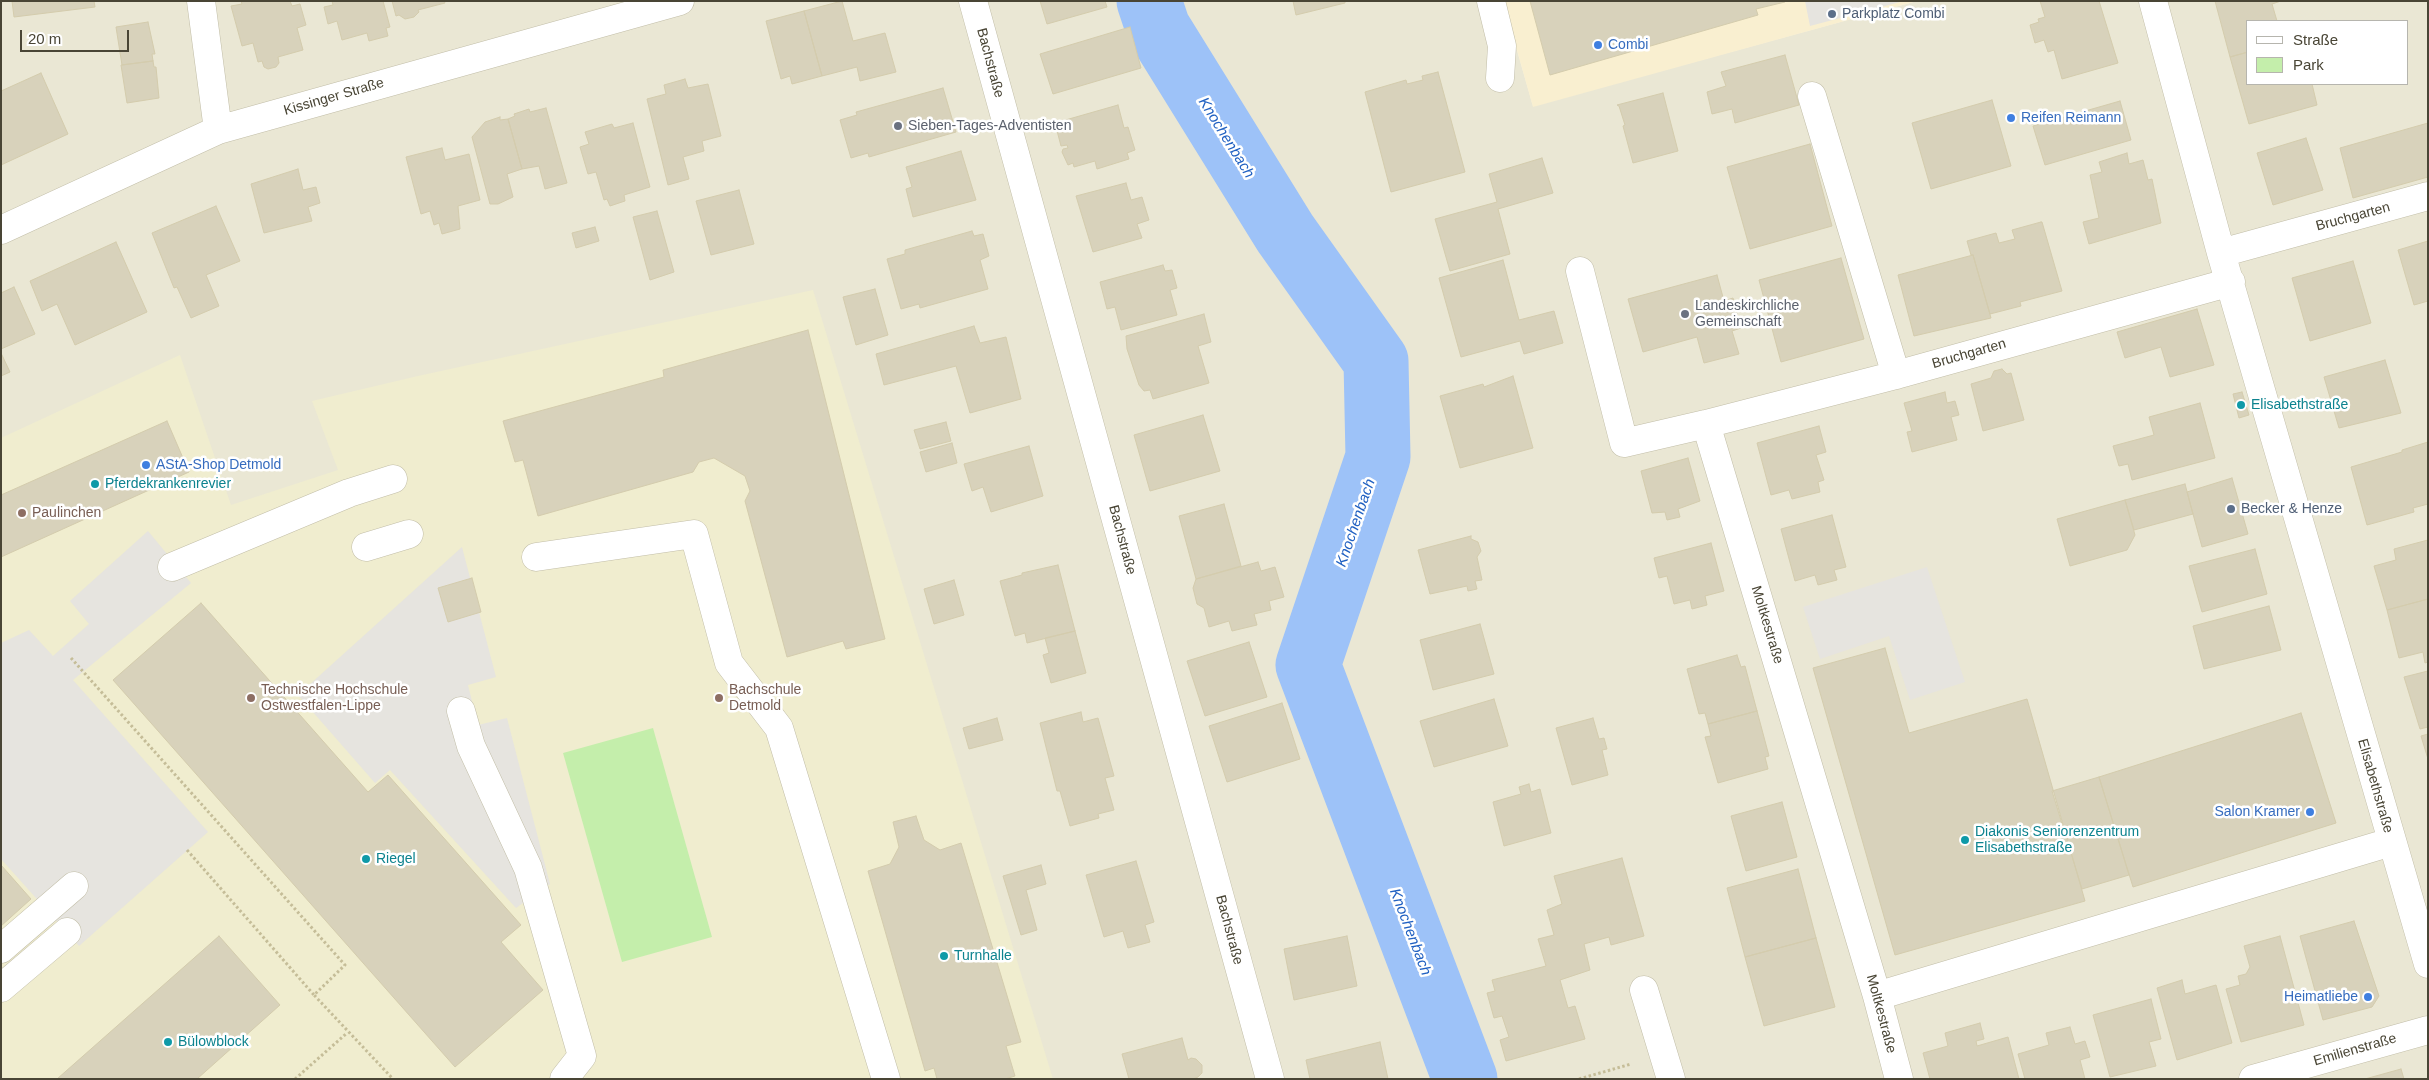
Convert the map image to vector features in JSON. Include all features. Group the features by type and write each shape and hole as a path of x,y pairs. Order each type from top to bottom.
{"street":[{"path":"201,1 218,130"},
{"name":"Kissinger Straße","path":"1,230 218,130 680,1"},
{"name":"Bachstraße","path":"973,1 1270,1079"},
{"path":"1491,1 1502,46 1500,78"},
{"name":"Elisabethstraße","path":"2153,1 2221,253 2428,964"},
{"path":"1812,96 1896,375"},
{"name":"Bruchgarten","path":"2221,253 2428,196"},
{"path":"1580,271 1624,443 1706,424"},
{"name":"Bruchgarten","path":"1706,424 1896,375 2231,282"},
{"name":"Moltkestraße","path":"1706,424 1877,996 1899,1079"},
{"path":"172,567 349,493 393,479"},
{"path":"366,547 409,534"},
{"path":"536,557 694,534 729,663 779,728 886,1079"},
{"path":"461,711 471,746 528,868 582,1056 564,1079"},
{"path":"1877,996 2391,842"},
{"path":"1,949 74,886"},
{"path":"1,988 67,932"},
{"path":"1644,990 1667,1067"},
{"name":"Emilienstraße","path":"2253,1079 2428,1030"}],"path":[{"path":"71,658 192,796 346,965 314,995"},
{"path":"187,850 347,1033 393,1079"},
{"path":"296,1079 347,1033"},
{"path":"1579,1079 1667,1067"}],"shaded area":[{"path":"1,1 1503,1 1533,106 1917,1 2428,1 2428,1079 1,1079"},
{"path":"1503,1 1917,1 1533,107"},
{"name":"Parkplatz Combi","path":"1805,1 1904,1 1810,26"},
{"path":"813,290 1053,1079 1,1079 1,438 180,355 231,505 338,470 312,401"},
{"path":"148,531 191,583 73,680 208,832 79,946 1,859 1,643 29,630 53,656 89,624 70,601"},
{"path":"462,547 496,677 468,685 478,725 507,718 550,884 516,908 390,770 375,783 298,695"},
{"path":"1927,567 1965,682 1910,700 1889,636 1820,659 1803,607"}],"green space":[{"path":"653,728 712,937 622,962 563,753"}],"building":[{"path":"12,1 94,1 95,7 14,17"},
{"path":"241,1 290,1 292,6 300,4 306,25 297,28 303,50 278,57 279,63 276,67 268,69 264,67 262,61 258,62 253,43 242,46 231,6 242,4"},
{"path":"332,1 383,1 390,27 386,28 388,36 369,41 367,33 342,40 337,21 328,24 324,7 333,5"},
{"path":"392,1 444,1 445,3 418,10 419,12 414,17 405,19 399,15 396,16"},
{"path":"842,1 853,41 885,33 896,72 860,81 857,67 822,76 804,11"},
{"path":"1040,1 1105,1 1107,7 1047,24"},
{"path":"1293,1 1345,1 1345,3 1296,15"},
{"name":"Combi","path":"1530,1 1785,2 1756,9 1758,15 1550,75"},
{"path":"2040,1 2099,1 2118,63 2062,79 2054,50 2048,52 2044,40 2035,43 2030,25 2039,22 2038,19 2045,17"},
{"path":"2215,1 2281,1 2272,4 2277,20 2246,20 2246,53 2230,57"},
{"path":"804,11 822,76 792,84 790,76 781,79 766,21"},
{"path":"148,22 155,54 152,54 153,61 122,65 116,27"},
{"path":"1130,27 1141,68 1053,94 1040,54"},
{"path":"2246,53 2246,85 2312,85 2317,105 2249,124 2230,57"},
{"path":"1785,55 1799,105 1735,123 1732,109 1712,114 1707,92 1726,86 1721,72"},
{"path":"153,61 154,67 156,67 159,98 127,103 121,65"},
{"path":"1438,72 1465,172 1391,192 1365,92 1406,80 1407,84 1423,80 1422,76"},
{"path":"41,73 68,134 1,165 1,91"},
{"path":"685,79 688,88 708,84 721,136 702,141 704,151 683,157 689,179 668,185 647,99 666,94 664,85"},
{"name":"Sieben-Tages-Adventisten","path":"943,88 956,132 869,157 868,153 851,158 840,120 857,115 856,112"},
{"path":"1663,93 1678,151 1633,163 1623,126 1625,125 1617,105"},
{"path":"1992,100 2011,166 1931,189 1912,123"},
{"path":"2120,101 2131,140 2045,165 2033,126"},
{"path":"1118,105 1124,128 1128,127 1135,150 1127,153 1129,159 1097,169 1095,161 1074,167 1073,163 1068,165 1062,152 1063,149 1068,148 1067,145 1061,146 1055,123"},
{"path":"546,108 567,183 545,189 539,166 522,169 508,119 515,116 514,114 529,109 530,112"},
{"path":"500,117 500,120 508,119 522,169 507,174 513,197 498,204 490,204 472,137 485,122"},
{"path":"633,123 650,187 624,195 625,201 610,206 607,199 604,200 596,172 588,174 580,147 589,144 585,132 612,124 614,128"},
{"path":"2428,123 2428,177 2353,198 2340,148"},
{"path":"2306,138 2323,190 2273,205 2257,153"},
{"path":"1810,144 1832,226 1750,249 1727,167"},
{"path":"442,148 445,160 469,154 480,200 458,206 460,229 442,234 439,223 434,225 430,211 421,214 406,157"},
{"path":"961,151 976,200 913,217 906,189 912,187 906,167"},
{"path":"2127,153 2129,164 2143,160 2148,180 2152,179 2161,223 2089,244 2083,222 2099,218 2090,175 2102,172 2099,162"},
{"path":"1542,158 1553,193 1498,209 1510,254 1450,271 1435,219 1497,202 1489,174"},
{"path":"298,169 303,190 316,187 320,203 308,207 312,221 264,233 251,184"},
{"path":"1126,183 1131,200 1142,197 1149,220 1137,224 1142,238 1093,252 1076,196"},
{"path":"739,190 754,244 711,255 696,201"},
{"path":"216,206 240,261 206,275 219,306 191,318 177,287 174,288 152,233"},
{"path":"657,211 674,272 650,280 633,217"},
{"path":"2042,222 2062,291 2020,302 2021,306 1990,314 1973,255 1971,255 1967,241 1996,233 1999,243 2015,239 2012,230"},
{"path":"595,227 599,241 576,248 572,233"},
{"path":"972,231 974,236 983,234 989,256 980,260 988,289 920,308 919,304 901,309 887,259 905,254 905,250"},
{"path":"2428,241 2428,301 2414,305 2398,250"},
{"path":"116,242 147,312 75,345 57,304 42,311 30,281"},
{"path":"1973,255 1991,318 1914,336 1898,275"},
{"path":"1841,258 1864,339 1781,362 1759,280"},
{"path":"1503,260 1519,320 1554,311 1563,343 1524,354 1520,341 1461,357 1439,278"},
{"path":"2353,261 2371,323 2310,341 2292,278"},
{"path":"1163,265 1165,271 1172,270 1177,288 1170,290 1177,315 1121,330 1115,307 1107,309 1100,282"},
{"name":"Landeskirchliche Gemeinschaft","path":"1717,275 1724,301 1733,298 1741,328 1732,331 1739,354 1704,363 1697,337 1643,352 1628,299"},
{"path":"14,287 35,334 1,349 1,293"},
{"path":"875,289 888,335 856,345 843,297"},
{"path":"2197,309 2214,365 2170,377 2161,347 2125,358 2117,332"},
{"path":"1204,314 1211,342 1198,346 1209,383 1153,399 1150,390 1144,391 1139,385 1127,349 1126,336"},
{"path":"974,326 980,343 1006,337 1021,399 970,413 956,366 884,385 876,354"},
{"path":"808,330 885,639 846,649 843,641 787,657 745,501 750,491 745,476 714,458 699,462 693,472 538,516 523,460 515,462 503,421 664,377 663,370"},
{"path":"1,353 10,372 1,376"},
{"path":"2385,360 2401,413 2339,428 2324,377"},
{"path":"2002,369 2007,374 2011,373 2024,420 1983,431 1971,384 1991,378 1994,371"},
{"path":"1513,376 1533,448 1460,468 1440,396 1483,384 1484,387"},
{"path":"1945,392 1947,403 1955,401 1959,415 1951,417 1957,440 1912,452 1907,432 1912,431 1904,403"},
{"name":"Elisabethstraße","path":"2242,392 2249,415 2239,418 2233,394"},
{"path":"2200,403 2215,458 2132,480 2128,464 2119,466 2113,446 2154,435 2149,417"},
{"path":"1203,415 1220,471 1150,491 1134,435"},
{"name":"Pferdekrankenrevier","path":"167,421 189,472 1,557 1,495"},
{"path":"946,422 951,441 920,449 914,430"},
{"path":"1819,426 1826,452 1816,455 1824,480 1818,482 1820,492 1792,499 1789,490 1771,495 1757,443"},
{"path":"2428,442 2428,504 2413,508 2414,512 2367,525 2351,467"},
{"path":"952,443 957,463 926,472 920,452"},
{"path":"1029,446 1043,496 991,512 983,487 972,491 964,464"},
{"path":"1688,458 1700,501 1678,509 1680,517 1667,520 1665,512 1652,513 1641,471"},
{"path":"2232,478 2248,534 2202,547 2187,492"},
{"path":"2185,484 2193,514 2134,530 2125,500"},
{"path":"2125,500 2135,535 2127,550 2070,566 2057,519"},
{"path":"1224,504 1241,566 1196,579 1179,516"},
{"path":"1832,515 1846,567 1834,570 1837,580 1818,585 1815,575 1795,581 1781,529"},
{"path":"1471,536 1471,539 1478,542 1481,551 1477,557 1482,580 1475,581 1477,589 1468,591 1467,586 1430,594 1418,550"},
{"path":"2428,540 2428,599 2387,610 2374,566 2396,560 2394,549"},
{"path":"1711,543 1724,591 1705,596 1707,605 1692,609 1690,600 1674,604 1667,576 1659,578 1654,558"},
{"path":"2255,549 2267,594 2202,612 2189,566"},
{"path":"1258,562 1261,571 1275,567 1284,597 1269,601 1271,610 1254,614 1257,625 1232,631 1229,621 1209,627 1204,608 1197,604 1193,588 1196,579"},
{"path":"1058,565 1075,631 1027,643 1025,633 1015,636 1000,581 1022,575 1022,573"},
{"path":"472,578 481,612 448,622 438,588"},
{"path":"954,580 964,615 934,624 924,589"},
{"path":"2428,599 2428,662 2425,663 2423,652 2399,658 2387,610"},
{"name":"Riegel","path":"201,603 368,792 388,775 521,925 501,942 543,990 455,1067 113,680"},
{"path":"2269,606 2281,650 2204,669 2193,626"},
{"path":"1480,624 1494,674 1433,690 1420,640"},
{"path":"1075,631 1086,673 1051,683 1043,655 1049,653 1045,638"},
{"path":"1249,642 1267,697 1205,716 1187,661"},
{"name":"Diakonis Seniorenzentrum Elisabethstraße","path":"1885,648 1909,733 2027,699 2085,901 1895,955 1813,668"},
{"path":"1737,655 1741,667 1745,666 1757,711 1708,724 1705,713 1699,714 1687,669"},
{"path":"2428,671 2428,727 2420,729 2404,677"},
{"path":"1494,699 1508,746 1434,767 1420,721"},
{"path":"1282,703 1300,759 1227,782 1209,726"},
{"path":"1757,711 1769,756 1765,757 1768,769 1718,783 1705,737 1711,736 1708,724"},
{"path":"1081,712 1083,722 1098,718 1114,776 1105,778 1114,810 1098,814 1099,818 1070,826 1060,791 1057,791 1040,723"},
{"name":"Diakonis Seniorenzentrum Elisabethstraße","path":"2301,713 2336,823 2133,887 2099,777"},
{"path":"997,718 1003,740 969,749 963,728"},
{"path":"1593,718 1599,739 1604,738 1607,749 1602,750 1608,775 1572,785 1556,728"},
{"path":"2428,734 2428,759 2421,736"},
{"name":"Diakonis Seniorenzentrum Elisabethstraße","path":"2099,777 2129,875 2082,889 2052,791"},
{"path":"1529,784 1531,792 1540,789 1551,833 1504,846 1493,802 1521,794 1519,787"},
{"path":"1782,802 1797,857 1746,871 1731,816"},
{"name":"Turnhalle","path":"916,816 924,840 940,850 961,843 1021,1042 1006,1046 1015,1076 1005,1079 937,1079 934,1068 925,1071 868,871 890,864 899,847 893,822"},
{"path":"1622,858 1644,936 1611,945 1609,937 1584,944 1590,970 1560,980 1568,1008 1575,1006 1585,1039 1506,1061 1500,1040 1509,1037 1502,1016 1494,1018 1487,993 1495,991 1492,980 1546,966 1538,939 1554,935 1547,910 1562,904 1554,876"},
{"path":"1136,861 1154,922 1145,925 1150,942 1128,948 1123,931 1104,937 1086,875"},
{"path":"1,865 31,899 1,926"},
{"path":"1041,865 1046,884 1026,890 1037,930 1021,935 1003,876"},
{"path":"1798,869 1816,938 1745,957 1727,888"},
{"path":"2354,921 2379,996 2372,1007 2323,1020 2300,936"},
{"name":"Bülowblock","path":"219,936 280,1005 197,1079 57,1079"},
{"path":"1347,936 1357,986 1294,1000 1284,949"},
{"path":"2280,936 2304,1025 2241,1042 2226,989 2240,985 2238,976 2246,974 2250,967 2244,946"},
{"path":"1816,938 1835,1007 1764,1026 1745,957"},
{"path":"2182,980 2185,994 2216,985 2232,1043 2177,1060 2157,988"},
{"path":"2151,999 2161,1039 2149,1042 2156,1066 2110,1077 2093,1015"},
{"path":"1980,1023 1984,1039 1976,1041 1977,1046 2008,1037 2019,1079 1930,1079 1923,1053 1948,1046 1945,1033"},
{"path":"2070,1027 2075,1044 2085,1041 2090,1057 2080,1060 2085,1079 2025,1079 2018,1054 2049,1045 2046,1033"},
{"path":"1182,1038 1188,1060 1191,1058 1196,1059 1202,1065 1202,1073 1198,1077 1193,1079 1129,1079 1122,1054"},
{"path":"1380,1042 1388,1079 1310,1079 1306,1060"},
{"path":"2401,1069 2404,1079 2365,1079"}],"waterway":[{"name":"Knochenbach","path":"1149,1 1158,28 1285,233 1376,361 1378,457 1308,665 1465,1079"}],"place":[{"name":"Parkplatz Combi","path":"1832,14"},
{"name":"Combi","path":"1598,45"},
{"name":"Reifen Reimann","path":"2011,118"},
{"name":"Sieben-Tages-Adventisten","path":"898,126"},
{"name":"Landeskirchliche Gemeinschaft","path":"1685,314"},
{"name":"Elisabethstraße","path":"2241,405"},
{"name":"AStA-Shop Detmold","path":"146,465"},
{"name":"Pferdekrankenrevier","path":"95,484"},
{"name":"Becker & Henze","path":"2231,509"},
{"name":"Paulinchen","path":"22,513"},
{"name":"Technische Hochschule Ostwestfalen-Lippe","path":"251,698"},
{"name":"Bachschule Detmold","path":"719,698"},
{"name":"Salon Kramer","path":"2310,812"},
{"name":"Diakonis Seniorenzentrum Elisabethstraße","path":"1965,840"},
{"name":"Riegel","path":"366,859"},
{"name":"Turnhalle","path":"944,956"},
{"name":"Heimatliebe","path":"2368,997"},
{"name":"Bülowblock","path":"168,1042"}]}
